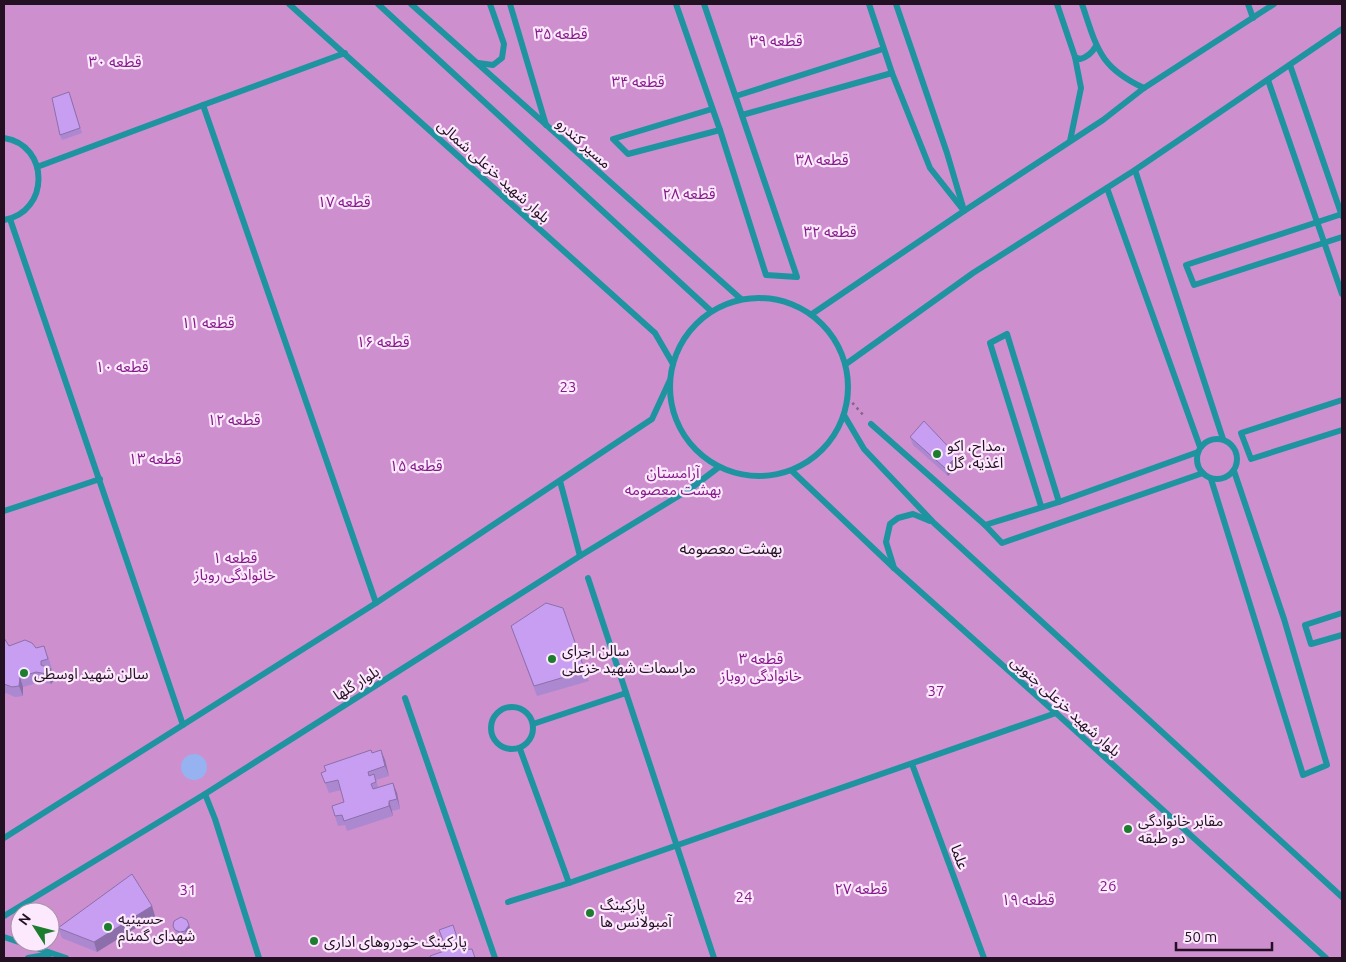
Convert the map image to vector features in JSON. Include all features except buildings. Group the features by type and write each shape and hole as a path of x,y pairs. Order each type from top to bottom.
{"lane":[{"name":"بلوار شهید خزعلی شمالی","path":"289,4 655,333 673,364"},
{"path":"378,4 711,311"},
{"name":"مسیر کندرو","path":"411,4 740,299"},
{"path":"476,63 493,65 502,58 504,44 490,4"},
{"path":"510,4 546,127"},
{"path":"676,4 720,130 766,275 797,277 704,4"},
{"path":"868,4 892,72 930,168 964,211"},
{"path":"896,4 947,153 964,211"},
{"path":"1057,4 1075,57 1081,88 1070,141"},
{"path":"1082,4 1096,46 1105,60 1115,72 1126,80 1144,88"},
{"path":"1248,4 1253,18"},
{"path":"812,314 1103,120 1144,88 1274,4"},
{"path":"846,364 973,273 1135,170 1342,29"},
{"path":"1075,57 1080,59 1086,58 1093,52 1096,46"},
{"path":"736,96 884,49"},
{"path":"37,167 345,53"},
{"path":"1290,64 1342,215 1186,265 1194,285 1342,237"},
{"path":"742,115 892,72"},
{"path":"1268,80 1342,294"},
{"path":"203,105 376,603"},
{"path":"712,109 613,139 628,154 720,130"},
{"path":"4,138 11,139 22,145 32,155 37,167 39,180 37,192 31,204 22,213 7,219 100,479 183,726"},
{"path":"1135,170 1223,439"},
{"path":"984,525 1059,502 1199,450 1211,439 1223,439 1234,446 1238,458 1234,471 1284,619 1327,765 1302,775 1211,479 1203,473 1196,459 1199,450 1107,188"},
{"path":"4,838 376,603 652,419 670,380 673,364 681,343 694,325 711,311 740,299 756,297 785,301 812,314 827,328 839,345 846,364 849,381 844,415 832,438 814,457 792,471 768,476 743,475 719,467 691,446 674,415 670,380"},
{"path":"1041,506 990,342 1007,334 1059,502"},
{"path":"1342,400 1241,433 1251,459 1342,430"},
{"path":"844,415 864,448 934,523 1342,897"},
{"path":"871,424 1002,543 1203,473"},
{"name":"بلوار گلها","path":"4,916 205,794 580,556 690,489 719,467"},
{"name":"بلوار شهید خزعلی جنوبی","path":"792,471 894,568 1326,958"},
{"path":"1211,479 1224,478 1234,471"},
{"path":"4,511 100,479"},
{"path":"560,481 580,556"},
{"path":"894,568 886,542 890,524 898,518 913,514 934,523"},
{"path":"588,578 714,958"},
{"path":"1342,613 1305,626 1311,644 1342,635"},
{"path":"533,724 626,693"},
{"path":"405,698 495,958"},
{"path":"515,707 527,713 533,724 533,733 530,740 520,748 506,749 495,741 491,728 496,715 508,708 515,707"},
{"path":"508,902 677,846 1056,713"},
{"path":"520,748 569,883"},
{"name":"علما","path":"912,764 984,958"},
{"path":"205,794 215,819 259,958"},
{"path":"4,937 66,958"},
{"path":"28,958 51,954"}],"path":[{"path":"848,398 871,424"}],"green space":[{"name":"آرامستان بهشت معصومه","path":"4,4 1342,4 1342,958 4,958"}],"water":[{"path":"194,754 203,758 207,767 203,776 194,780 185,776 181,767 185,758"}],"place":[{"name":"مداح، اکو، اغذیه، گل","path":"937,454"},
{"name":"سالن اجرای مراسمات شهید خزعلی","path":"552,659"},
{"name":"سالن شهید اوسطی","path":"24,673"},
{"name":"مقابر خانوادگی دو طبقه","path":"1128,829"},
{"name":"پارکینگ آمبولانس ها","path":"590,913"},
{"name":"حسینیه شهدای گمنام","path":"108,927"},
{"name":"پارکینگ خودروهای اداری","path":"314,941"}],"district":[{"name":"بهشت معصومه","path":"731,548"}],"park label":[{"name":"قطعه ۳۵","path":"561,33"},
{"name":"قطعه ۳۹","path":"776,40"},
{"name":"قطعه ۳۰","path":"115,61"},
{"name":"قطعه ۳۴","path":"638,81"},
{"name":"قطعه ۳۸","path":"822,159"},
{"name":"قطعه ۲۸","path":"689,193"},
{"name":"قطعه ۱۷","path":"344,201"},
{"name":"قطعه ۳۲","path":"830,231"},
{"name":"قطعه ۱۱","path":"208,322"},
{"name":"قطعه ۱۶","path":"383,341"},
{"name":"قطعه ۱۰","path":"122,366"},
{"name":"23","path":"568,386"},
{"name":"قطعه ۱۲","path":"234,419"},
{"name":"قطعه ۱۳","path":"155,458"},
{"name":"قطعه ۱۵","path":"416,465"},
{"name":"قطعه ۱ خانوادگی روباز","path":"235,566"},
{"name":"قطعه ۳ خانوادگی روباز","path":"761,666"},
{"name":"37","path":"936,690"},
{"name":"26","path":"1108,885"},
{"name":"قطعه ۲۷","path":"861,888"},
{"name":"31","path":"188,889"},
{"name":"24","path":"744,896"},
{"name":"قطعه ۱۹","path":"1028,899"}]}
